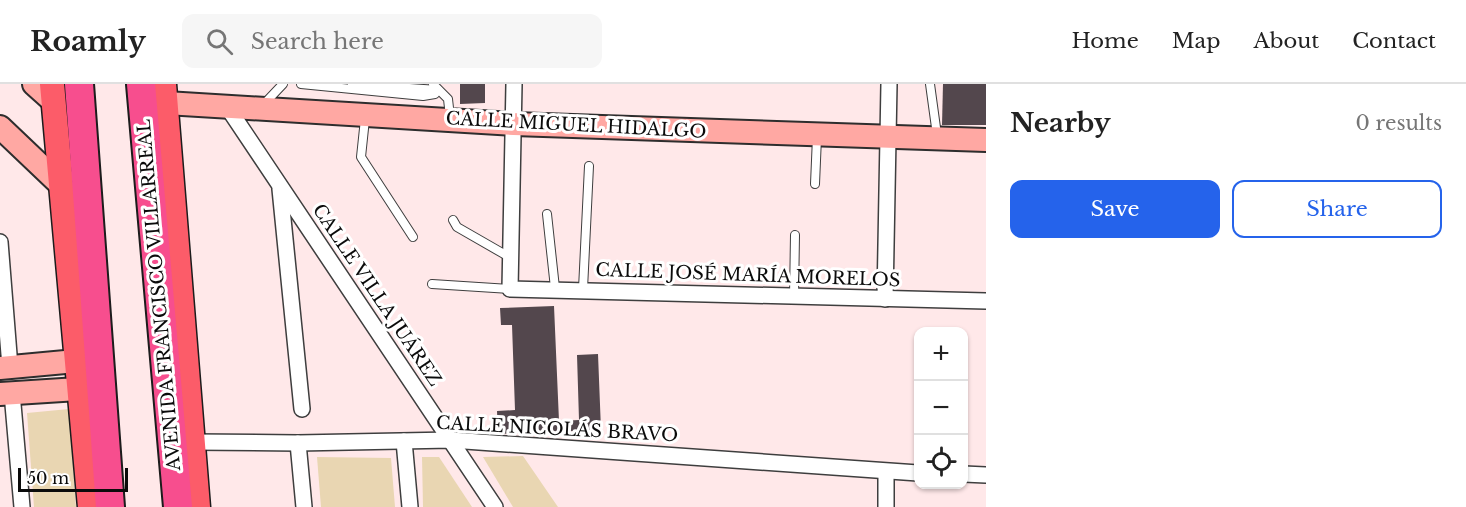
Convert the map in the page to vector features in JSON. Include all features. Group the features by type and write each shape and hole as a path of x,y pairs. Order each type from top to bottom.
{"highway":[{"path":"79,84 110,507"},
{"name":"AVENIDA FRANCISCO VILLARREAL","path":"141,84 178,507"},
{"path":"167,386 179,426 193,442"}],"main road":[{"path":"52,93 90,507"},
{"path":"165,94 198,507"}],"street":[{"path":"34,84 52,93"},
{"path":"510,289 514,84"},
{"path":"885,299 889,84"},
{"name":"CALLE MIGUEL HIDALGO","path":"165,94 226,105 514,124 986,141"},
{"name":"CALLE VILLA JUÁREZ","path":"226,105 495,507"},
{"path":"0,127 62,186"},
{"path":"279,186 302,409"},
{"path":"0,242 6,394 22,507"},
{"name":"CALLE JOSÉ MARÍA MORELOS","path":"510,289 555,288 986,301"},
{"path":"5,367 76,361"},
{"path":"6,394 78,389"},
{"name":"CALLE NICOLÁS BRAVO","path":"193,442 298,443 451,440 914,473"},
{"path":"404,441 410,507"},
{"path":"298,443 304,507"},
{"path":"886,472 886,507"},
{"path":"968,474 986,475"}],"lane":[{"path":"261,107 283,84"},
{"path":"302,84 423,96 435,94 435,87"},
{"path":"352,84 435,87 448,99 450,120"},
{"path":"930,84 938,139"},
{"path":"366,114 361,156 413,237"},
{"path":"815,184 817,135"},
{"path":"583,289 589,166"},
{"path":"547,214 555,288"},
{"path":"453,220 457,227 511,258"},
{"path":"794,296 795,235"},
{"path":"432,284 510,289"}],"shaded area":[{"path":"69,409 76,507 34,507 27,413"},
{"path":"523,456 558,507 513,507 483,457"},
{"path":"317,457 391,458 395,507 321,507"},
{"path":"422,457 439,457 472,507 423,507"}],"building":[{"path":"460,84 485,84 485,103 460,104"},
{"path":"943,84 986,84 986,125 942,125"},
{"path":"554,306 559,421 579,420 577,355 598,354 601,430 498,434 497,411 515,410 512,325 501,325 500,308"}]}
